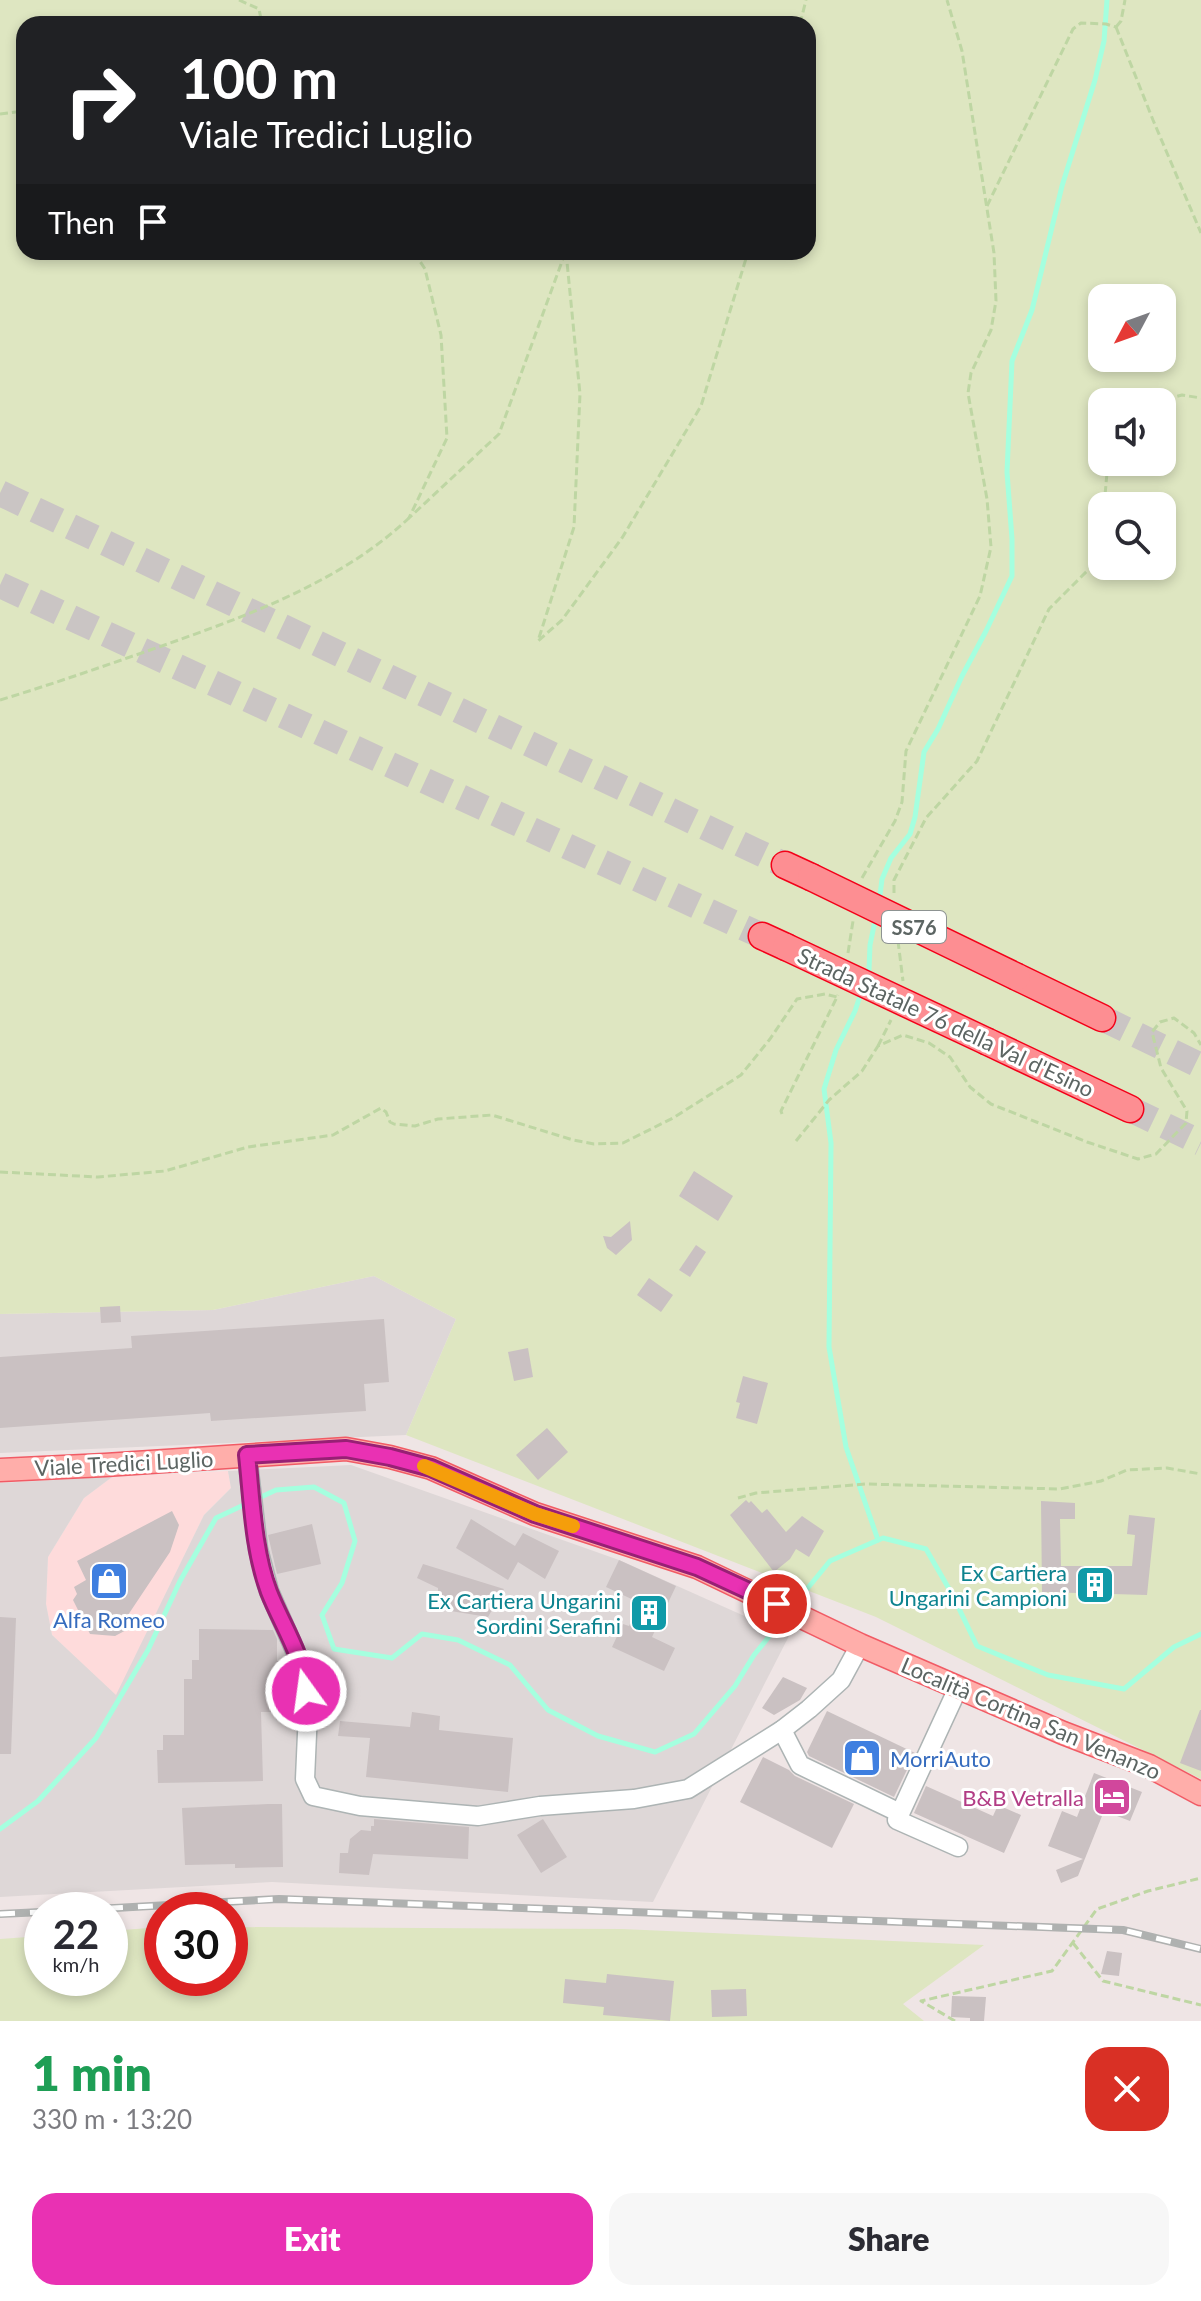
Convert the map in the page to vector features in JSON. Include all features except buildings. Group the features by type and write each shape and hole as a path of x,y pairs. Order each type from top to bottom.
{"highway":[{"name":"SS76","path":"785,865 1102,1018"},
{"name":"Strada Statale 76 della Val d'Esino","path":"762,936 1130,1109"}],"main road":[{"name":"Viale Tredici Luglio","path":"0,1470 346,1449 431,1468 535,1514 697,1567 802,1617"},
{"name":"Località Cortina San Venanzo","path":"802,1617 958,1688 1149,1766 1201,1794"}],"street":[{"path":"247,1455 258,1549 269,1591 304,1671 308,1711 305,1779 313,1796 360,1806 478,1816 540,1806 634,1799 688,1789 782,1730 841,1680 860,1645"},
{"path":"958,1688 897,1820 958,1847"},
{"path":"782,1730 800,1765 900,1813"}],"path":[{"path":"239,0 259,9 260,16"},
{"path":"860,888 863,874 895,821 902,802 906,751 980,596 991,547 987,499 968,393 971,373 991,330 996,301 994,253 962,51 947,0"},
{"path":"1116,27 1121,21 1125,0"},
{"path":"987,206 1073,29 1081,23 1116,27"},
{"path":"1116,27 1201,233"},
{"path":"409,518 447,438 441,335 425,269 419,260"},
{"path":"0,700 202,632 310,587 390,536 499,434 563,260"},
{"path":"567,260 580,394 574,527 538,641 562,620 622,538 701,406 746,260"},
{"path":"1176,396 1201,398"},
{"path":"895,895 894,880 926,818 977,761 1049,609 1088,570"},
{"path":"848,954 854,916"},
{"path":"898,941 906,993"},
{"path":"782,1114 841,986"},
{"path":"0,1172 98,1177 165,1171 248,1147 333,1135 381,1108 394,1124 415,1126 438,1119 492,1115 573,1140 594,1144 623,1143 673,1118 741,1075 797,999 825,994 838,997"},
{"path":"878,1046 892,1019"},
{"path":"796,1141 829,1100"},
{"path":"738,1498 756,1493 851,1484 1060,1489 1101,1481 1127,1470 1167,1468 1201,1474"},
{"path":"955,2021 921,2001 1052,1971 1097,1909 1148,1891 1201,1878"},
{"path":"1073,1943 1103,1981 1201,2005"}],"shaded area":[{"path":"374,1276 456,1319 406,1435 0,1453 0,1314 213,1310"},
{"path":"351,1465 619,1560 789,1636 653,1902 272,1882 91,1892 24,1892 24,1896 0,1897 0,1483 112,1477 84,1498 48,1557 46,1604 52,1635 116,1695 204,1515 231,1488 228,1471"},
{"name":"Alfa Romeo","path":"228,1471 231,1488 204,1515 116,1696 52,1635 46,1604 48,1557 84,1498 112,1477"}],"green space":[{"path":"0,0 1201,0 1201,1779 876,1617 406,1435 456,1319 374,1276 213,1310 0,1314"},
{"path":"248,1927 622,1929 984,1945 903,2004 924,2021 0,2021 0,1939 24,1937 24,1996 128,1996 128,1930 144,1928 144,1996 248,1996"}],"waterway":[{"path":"879,903 882,879 891,858 910,834 924,752 1012,576 1007,472 1012,361 1032,310 1062,186 1095,80 1104,41 1107,0"},
{"path":"867,977 876,916"},
{"path":"862,990 836,1050 824,1089 831,1143 829,1347 846,1447 878,1540"},
{"path":"0,1829 38,1801 96,1738 148,1650 180,1581 216,1518 276,1490 314,1487 344,1503 355,1541 342,1583 322,1615 334,1649 392,1658 422,1634 458,1640 510,1665 548,1710 598,1736 655,1752 694,1734 735,1686 754,1655 785,1617"},
{"path":"793,1606 830,1561 883,1538 926,1549 977,1646 1048,1675 1124,1689 1174,1647 1201,1634"}],"tunnel":[{"path":"0,493 785,865"},
{"path":"0,585 762,936"},
{"path":"1102,1018 1201,1066"},
{"path":"1130,1109 1201,1143"}],"railway":[{"path":"128,1907 279,1899 1123,1930 1201,1949"},
{"path":"0,1914 24,1913"}],"slow traffic":[{"path":"424,1466 535,1514 573,1526"}],"place":[{"name":"Alfa Romeo","path":"109,1581"},
{"name":"Ex Cartiera Ungarini Campioni","path":"1095,1585"},
{"name":"Ex Cartiera Ungarini Sordini Serafini","path":"649,1613"},
{"name":"MorriAuto","path":"862,1758"},
{"name":"B&B Vetralla","path":"1112,1797"}],"route":[{"path":"306,1691 304,1671 269,1591 258,1549 247,1455 346,1449 431,1468 535,1514 697,1567 777,1604"}]}
